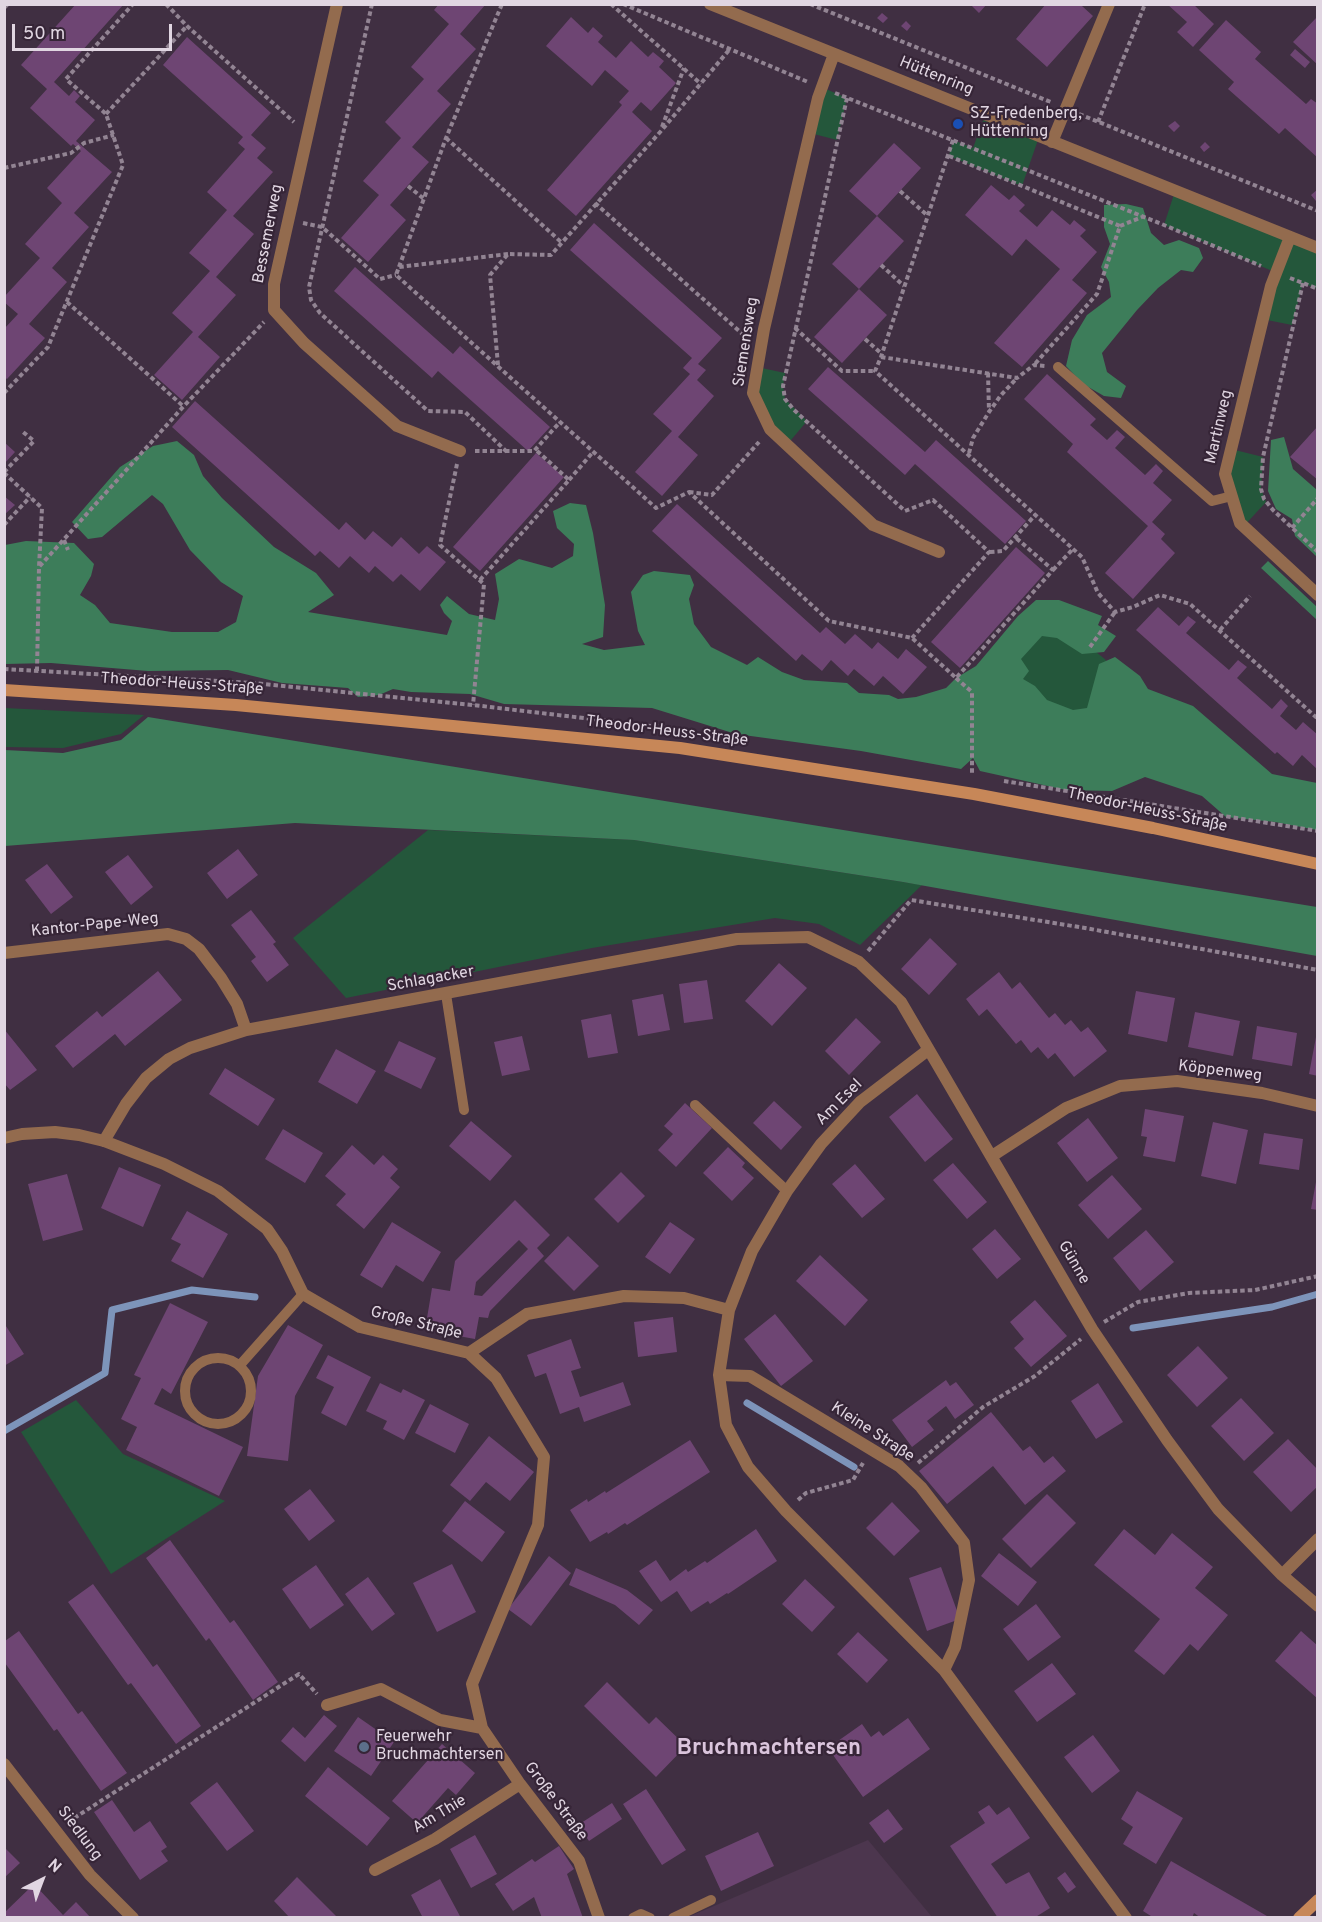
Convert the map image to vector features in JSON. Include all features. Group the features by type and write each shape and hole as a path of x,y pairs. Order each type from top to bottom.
{"street":[{"name":"Bessemerweg","path":"274,310 274,284 337,4"},
{"name":"Hüttenring","path":"710,4 1317,248"},
{"path":"1052,142 1109,4"},
{"name":"Siemensweg","path":"834,54 821,87 762,341 753,393 770,429 873,525 939,552"},
{"name":"Martinweg","path":"1290,237 1262,319 1226,474 1240,523 1317,595"},
{"path":"274,310 304,343 396,426 460,451"},
{"name":"Theodor-Heuss-Straße","path":"4,690 236,705 680,748 974,794 1153,828 1317,864"},
{"name":"Kantor-Pape-Weg","path":"4,953 168,934 186,939 199,949 221,978 237,1004 246,1030"},
{"name":"Günne","path":"808,937 859,962 901,1002 1092,1329 1167,1440 1218,1509 1282,1575 1317,1606"},
{"name":"Schlagacker","path":"104,1142 126,1104 146,1078 169,1059 190,1048 246,1030 737,939 808,937"},
{"name":"Am Esel","path":"729,1310 752,1251 787,1191 821,1144 860,1102 928,1050"},
{"name":"Köppenweg","path":"992,1156 1066,1108 1120,1086 1177,1081 1262,1093 1317,1106"},
{"path":"4,1138 22,1134 55,1132 104,1142 164,1164 218,1191 267,1229 282,1251 303,1294"},
{"name":"Große Straße","path":"303,1294 360,1327 469,1353 496,1378 544,1457 538,1526 472,1684 482,1728 520,1784 579,1861 599,1917"},
{"path":"469,1353 527,1314 624,1296 684,1298 729,1310 719,1375 726,1425 748,1467 786,1511 944,1670 1126,1917"},
{"name":"Kleine Straße","path":"719,1375 750,1376 899,1466 921,1487 964,1543 969,1580 955,1647 944,1670"},
{"path":"1282,1575 1317,1539"},
{"path":"327,1705 381,1689 440,1720 482,1728"},
{"name":"Siedlung","path":"4,1764 90,1875 133,1917"},
{"name":"Am Thie","path":"375,1869 435,1839 520,1784"},
{"path":"1299,1917 1317,1900"}],"lane":[{"path":"1058,367 1212,501 1232,496"},
{"path":"446,994 464,1110"},
{"path":"695,1105 787,1191"},
{"path":"240,1365 303,1294"},
{"path":"220,1358 240,1365 251,1384 248,1406 242,1415 222,1424 210,1424 200,1419 192,1412 184,1392 191,1371 209,1359 220,1358"},
{"path":"673,1917 711,1900"},
{"path":"633,1917 641,1914 651,1917"}],"path":[{"path":"4,8 8,4"},
{"path":"4,393 48,347 123,165 106,114 66,79 133,4"},
{"path":"166,4 187,26 308,134"},
{"path":"372,4 309,287 311,300 320,313 428,411 465,412 507,452"},
{"path":"396,275 446,138 502,4"},
{"path":"612,4 701,84"},
{"path":"623,4 729,50 1317,289"},
{"path":"1098,122 1145,4"},
{"path":"106,114 187,26"},
{"path":"399,267 508,254 550,255 661,131 729,50"},
{"path":"661,131 684,68"},
{"path":"847,98 783,386 785,399 794,410 905,511 933,500 989,552"},
{"path":"4,168 71,153 84,143 114,135"},
{"path":"446,138 561,242"},
{"path":"875,370 882,355 953,140"},
{"path":"948,156 1120,226 1142,217"},
{"path":"408,186 423,199"},
{"path":"900,191 928,216"},
{"path":"595,203 745,338 762,341"},
{"path":"288,220 322,227 380,279 396,275"},
{"path":"969,453 973,438 1000,394 1034,365 1097,294 1120,226"},
{"path":"498,366 490,275 508,254"},
{"path":"881,265 904,286"},
{"path":"396,275 656,508 689,492 712,495 770,429"},
{"path":"1303,283 1263,457 1261,489 1264,499 1317,552"},
{"path":"68,302 183,406"},
{"path":"39,567 183,406 274,310"},
{"path":"795,328 842,371 875,370 969,453 1082,557 1098,593 1115,612"},
{"path":"865,339 882,355 1017,378"},
{"path":"1034,365 1058,367"},
{"path":"988,373 989,412"},
{"path":"4,669 253,683 473,705 484,584 440,545 460,451 530,452 536,450 560,422"},
{"path":"23,432 34,441 4,472 42,508 37,671"},
{"path":"536,450 569,480"},
{"path":"480,580 593,452"},
{"path":"689,492 829,621 912,638 972,692 972,776 983,777"},
{"path":"4,525 30,497"},
{"path":"1292,528 1317,498"},
{"path":"912,638 989,552 1003,550 1036,514"},
{"path":"1016,537 1053,570"},
{"path":"64,539 68,550"},
{"path":"956,678 1073,549"},
{"path":"1090,647 1115,612 1160,595 1190,604 1317,719"},
{"path":"1220,630 1250,596"},
{"path":"995,779 1317,831"},
{"path":"859,962 910,900 1085,928 1317,970"},
{"path":"906,1473 983,1407 1035,1376 1092,1329 1138,1302 1189,1293 1255,1290 1317,1276"},
{"path":"786,1511 806,1493 853,1480 871,1449"},
{"path":"55,1830 299,1674 327,1705"}],"shaded area":[{"path":"868,1840 932,1917 686,1918"}],"green space":[{"path":"821,87 847,98 837,140 810,133"},
{"path":"985,115 1039,137 1022,186 949,156 953,140 973,148"},
{"path":"1175,191 1317,247 1317,289 1303,283 1292,325 1262,319 1277,273 1164,225"},
{"path":"1126,204 1143,208 1151,233 1164,245 1179,240 1199,248 1203,258 1193,272 1181,270 1158,288 1102,353 1107,372 1126,386 1121,398 1104,396 1083,384 1066,366 1072,340 1087,315 1111,297 1109,282 1101,267 1110,244 1104,227 1104,205"},
{"path":"757,367 785,373 783,386 785,399 807,421 786,446 753,393"},
{"path":"1284,437 1293,469 1317,490 1317,557 1295,536 1292,519 1276,509 1268,491 1271,440"},
{"path":"177,441 194,455 203,476 222,498 274,547 316,573 334,595 308,612 447,635 452,621 440,605 447,596 469,614 495,620 499,599 495,574 519,559 552,568 573,556 574,544 557,528 553,511 570,503 586,505 605,605 603,637 582,644 604,650 645,645 638,631 631,592 643,575 654,571 690,575 694,585 689,599 694,624 711,647 747,665 758,657 782,672 804,680 847,683 859,693 889,695 898,699 916,697 946,688 956,678 976,666 1018,616 1036,600 1059,600 1102,616 1098,625 1116,636 1104,652 1082,654 1057,638 1042,636 1021,659 1029,671 1023,679 1035,686 1047,700 1073,710 1087,708 1099,664 1115,657 1140,676 1148,689 1193,706 1272,774 1317,783 1317,830 1275,822 1226,817 1202,796 1145,777 1112,791 1066,790 980,771 973,758 961,769 861,751 736,734 652,708 504,704 470,694 411,692 393,689 379,695 358,697 348,688 282,683 228,670 148,671 51,663 5,664 5,545 26,541 74,543 94,564 91,576 80,595 95,605 110,623 172,632 218,632 236,622 243,596 221,582 190,550 163,504 152,495 102,537 88,539 72,522 120,467 153,446"},
{"path":"1231,449 1263,457 1261,489 1266,502 1243,527 1225,474"},
{"path":"1268,561 1317,607 1317,620 1261,568"},
{"path":"1041,623 1090,647 1106,660 1090,722 1005,709 999,671"},
{"path":"4,708 144,715 121,734 63,748 5,747"},
{"path":"148,717 1317,907 1317,956 903,882 634,840 295,823 5,846 5,750 63,753 121,740"},
{"path":"428,830 634,840 922,885 860,945 819,924 775,918 592,948 346,998 293,938"},
{"path":"76,1400 123,1454 225,1501 111,1574 21,1432"}],"building":[{"path":"76,4 124,4 54,82 69,96 74,90 80,96 75,102 95,120 76,141 112,172 74,213 89,227 52,268 67,282 29,324 45,338 7,379 4,377 4,329 18,314 4,302 4,297 40,258 25,244 62,203 47,188 81,151 73,144 71,146 30,108 47,89 21,65"},
{"path":"439,4 486,4 460,34 476,49 437,91 451,104 412,147 429,162 390,205 406,220 368,262 341,238 379,195 363,181 401,138 385,122 424,79 411,67 449,24 434,10"},
{"path":"970,4 987,4 979,13"},
{"path":"1046,4 1083,4 1082,6 1093,16 1047,67 1016,39"},
{"path":"1167,4 1193,4 1214,24 1193,47 1177,32 1187,22"},
{"path":"882,13 888,18 883,23 877,18"},
{"path":"1318,16 1318,65 1293,42"},
{"path":"571,17 588,33 593,27 603,36 598,42 616,58 631,41 648,57 653,52 664,61 659,67 676,83 651,111 641,102 632,112 652,131 576,216 547,190 622,105 619,102 629,91 605,70 592,86 546,46"},
{"path":"1226,20 1261,52 1255,59 1306,104 1311,99 1318,104 1318,158 1285,128 1279,134 1228,89 1234,82 1199,50"},
{"path":"906,21 911,26 907,31 901,26"},
{"path":"187,37 271,113 251,135 266,148 257,158 273,172 233,216 254,234 216,277 236,295 198,337 220,357 182,400 154,375 193,332 172,313 210,271 189,253 227,210 207,192 245,149 238,143 243,137 163,65"},
{"path":"1295,49 1310,62 1305,68 1290,55"},
{"path":"1175,121 1180,126 1174,132 1168,126"},
{"path":"1205,142 1210,147 1204,152 1200,147"},
{"path":"894,143 921,168 877,216 849,191"},
{"path":"991,185 1009,200 1014,195 1025,205 1019,211 1037,227 1052,210 1070,225 1074,220 1086,230 1080,236 1097,252 1072,280 1087,293 1022,367 994,343 1060,269 1026,239 1012,256 965,215"},
{"path":"1318,189 1318,200 1316,201 1311,195"},
{"path":"877,216 904,241 859,289 832,264"},
{"path":"594,223 722,338 698,364 706,370 697,380 714,396 678,437 698,455 662,496 635,472 672,431 653,414 690,374 683,368 692,358 570,250"},
{"path":"355,267 453,354 460,346 550,427 528,451 438,371 432,378 334,291"},
{"path":"859,289 887,315 842,363 814,337"},
{"path":"828,367 925,452 936,440 1026,521 1005,544 915,464 905,475 808,389"},
{"path":"1047,374 1096,419 1090,425 1107,440 1117,430 1125,437 1115,448 1145,475 1156,464 1163,471 1153,483 1172,500 1152,522 1165,534 1161,539 1175,553 1133,599 1105,573 1148,526 1067,452 1073,444 1024,399"},
{"path":"195,401 339,530 346,522 365,540 373,531 392,547 401,537 419,554 427,546 446,562 420,591 401,574 393,582 375,566 369,573 350,556 339,568 320,551 315,556 172,427"},
{"path":"1318,426 1318,480 1290,457"},
{"path":"4,442 15,452 4,464"},
{"path":"536,453 564,477 480,571 453,547"},
{"path":"4,496 15,505 4,515"},
{"path":"677,504 820,633 826,627 845,644 855,634 872,649 878,642 898,659 906,649 927,667 903,694 883,676 874,686 854,669 848,676 831,660 822,671 802,654 796,661 652,531"},
{"path":"1016,547 1045,573 960,668 931,642"},
{"path":"1158,607 1179,626 1188,616 1196,622 1186,633 1229,670 1238,660 1247,667 1237,678 1272,709 1281,699 1288,706 1280,716 1296,730 1303,722 1318,735 1318,770 1302,755 1293,766 1277,752 1275,754 1136,630"},
{"path":"238,849 258,875 227,899 207,873"},
{"path":"128,855 153,887 131,905 105,872"},
{"path":"47,864 73,897 51,914 25,880"},
{"path":"251,910 276,942 273,944 289,965 267,982 251,961 256,957 231,925"},
{"path":"930,938 957,964 929,995 901,969"},
{"path":"779,963 807,988 772,1026 745,1001"},
{"path":"158,971 182,1000 125,1046 115,1034 73,1068 55,1046 97,1011 102,1017"},
{"path":"999,972 1012,989 1020,982 1049,1018 1055,1013 1065,1025 1071,1020 1081,1032 1088,1027 1107,1051 1074,1077 1055,1053 1048,1059 1038,1047 1031,1053 1021,1040 1016,1044 987,1009 979,1016 966,999"},
{"path":"707,980 713,1019 684,1023 679,984"},
{"path":"1136,991 1175,998 1167,1042 1128,1034"},
{"path":"663,994 670,1030 638,1036 632,1000"},
{"path":"1195,1012 1240,1021 1233,1056 1188,1047"},
{"path":"611,1014 618,1053 588,1058 581,1020"},
{"path":"856,1018 881,1042 849,1075 825,1051"},
{"path":"1257,1026 1297,1033 1292,1066 1252,1059"},
{"path":"4,1029 37,1070 10,1090 4,1083"},
{"path":"522,1036 530,1070 502,1076 494,1042"},
{"path":"1316,1037 1318,1037 1318,1076 1309,1074"},
{"path":"399,1041 436,1058 421,1089 384,1071"},
{"path":"336,1049 376,1071 357,1104 318,1082"},
{"path":"225,1068 275,1099 258,1126 209,1094"},
{"path":"917,1094 953,1139 925,1162 889,1117"},
{"path":"774,1101 802,1127 781,1150 753,1123"},
{"path":"685,1103 712,1128 676,1167 658,1150 673,1134 664,1126"},
{"path":"1145,1109 1184,1116 1175,1162 1143,1156 1147,1137 1141,1136"},
{"path":"1088,1118 1118,1158 1087,1182 1057,1143"},
{"path":"471,1121 512,1156 490,1181 449,1146"},
{"path":"1213,1122 1248,1130 1236,1184 1201,1176"},
{"path":"283,1129 323,1153 305,1183 265,1159"},
{"path":"1264,1133 1303,1139 1299,1170 1259,1164"},
{"path":"352,1145 374,1165 383,1155 398,1169 390,1178 400,1187 364,1229 336,1205 346,1194 325,1176"},
{"path":"728,1147 745,1163 742,1167 754,1178 732,1201 703,1173"},
{"path":"953,1163 987,1202 967,1219 933,1180"},
{"path":"855,1164 885,1199 862,1218 832,1184"},
{"path":"119,1167 161,1185 143,1227 101,1208"},
{"path":"621,1172 645,1196 618,1223 594,1199"},
{"path":"67,1174 83,1230 43,1241 28,1184"},
{"path":"1112,1175 1142,1209 1108,1239 1078,1205"},
{"path":"1316,1182 1318,1182 1318,1210 1311,1209"},
{"path":"515,1200 550,1235 537,1248 544,1256 490,1311 488,1318 479,1317 475,1339 425,1330 432,1288 450,1291 455,1261","holes":["519,1240 528,1249 482,1296 474,1295 476,1282"]},
{"path":"187,1211 228,1234 203,1278 171,1261 181,1244 171,1239"},
{"path":"392,1222 441,1252 423,1282 396,1265 382,1288 360,1275"},
{"path":"670,1222 695,1239 670,1274 645,1257"},
{"path":"995,1229 1021,1259 997,1279 972,1249"},
{"path":"1146,1230 1174,1262 1140,1291 1113,1258"},
{"path":"568,1236 599,1266 574,1291 544,1261"},
{"path":"820,1255 868,1300 845,1326 796,1281"},
{"path":"1035,1300 1067,1336 1031,1367 1014,1348 1024,1339 1010,1322"},
{"path":"170,1303 208,1322 171,1394 162,1388 154,1404 243,1447 219,1496 126,1450 137,1427 121,1419 141,1378 134,1375"},
{"path":"775,1314 813,1361 781,1386 744,1339"},
{"path":"673,1317 677,1352 638,1357 634,1322"},
{"path":"4,1323 24,1354 4,1366"},
{"path":"288,1325 323,1345 295,1396 288,1461 247,1456 258,1376"},
{"path":"571,1339 581,1368 571,1371 580,1397 623,1382 631,1405 584,1422 579,1407 560,1414 546,1373 535,1377 527,1355"},
{"path":"1198,1346 1228,1378 1197,1407 1167,1375"},
{"path":"328,1355 371,1377 346,1426 321,1413 334,1387 316,1378"},
{"path":"946,1380 950,1386 956,1382 974,1405 955,1419 946,1406 927,1421 934,1430 912,1447 892,1420"},
{"path":"380,1383 401,1393 403,1389 425,1400 404,1440 383,1429 387,1421 366,1411"},
{"path":"1098,1383 1123,1422 1096,1439 1071,1401"},
{"path":"1241,1398 1274,1433 1244,1461 1211,1426"},
{"path":"430,1404 469,1424 455,1453 415,1433"},
{"path":"991,1412 1023,1451 1030,1446 1044,1463 1053,1456 1066,1471 1025,1505 993,1466 947,1504 919,1471"},
{"path":"489,1436 534,1472 510,1501 486,1482 470,1501 450,1485"},
{"path":"1288,1439 1318,1470 1318,1486 1291,1512 1253,1472"},
{"path":"690,1440 710,1472 627,1525 625,1523 590,1542 570,1510 587,1499 588,1502 605,1491 606,1493"},
{"path":"310,1489 335,1521 309,1541 284,1509"},
{"path":"1047,1494 1076,1523 1031,1568 1002,1539"},
{"path":"465,1501 505,1532 482,1562 442,1531"},
{"path":"892,1502 920,1531 894,1556 866,1528"},
{"path":"756,1529 777,1561 728,1594 710,1604 708,1601 691,1612 677,1591 661,1602 639,1571 656,1560 670,1581 686,1569 688,1572 705,1561 707,1563"},
{"path":"1124,1529 1155,1555 1172,1533 1213,1567 1195,1588 1228,1615 1198,1651 1190,1644 1164,1675 1134,1651 1160,1619 1094,1565"},
{"path":"170,1540 230,1623 234,1620 278,1682 253,1700 209,1638 206,1641 146,1558"},
{"path":"999,1553 1037,1582 1018,1606 981,1576"},
{"path":"549,1556 571,1573 531,1626 508,1609"},
{"path":"452,1564 476,1612 437,1632 413,1583"},
{"path":"316,1565 344,1605 310,1629 282,1589"},
{"path":"941,1567 960,1619 927,1631 909,1578"},
{"path":"576,1568 627,1590 653,1610 639,1625 615,1605 569,1585"},
{"path":"368,1577 395,1614 372,1631 345,1594"},
{"path":"805,1579 835,1607 812,1632 782,1604"},
{"path":"93,1584 153,1667 157,1664 201,1726 176,1744 131,1683 128,1685 68,1602"},
{"path":"1036,1604 1061,1637 1028,1661 1003,1629"},
{"path":"19,1631 78,1714 82,1711 127,1773 101,1791 57,1729 54,1731 5,1663 5,1641"},
{"path":"1301,1631 1318,1646 1318,1699 1275,1661"},
{"path":"858,1632 888,1660 867,1683 837,1654"},
{"path":"1052,1663 1076,1694 1037,1722 1014,1691"},
{"path":"607,1682 649,1724 656,1717 686,1746 656,1777 584,1706"},
{"path":"324,1715 337,1726 305,1762 281,1741 293,1727 305,1738"},
{"name":"Feuerwehr Bruchmachtersen","path":"358,1717 394,1742 371,1776 334,1751"},
{"path":"908,1718 930,1749 863,1797 828,1748 862,1724 871,1737 879,1731 883,1736"},
{"path":"1093,1735 1120,1771 1092,1793 1064,1757"},
{"path":"442,1744 475,1773 456,1795 448,1788 417,1823 392,1801"},
{"path":"328,1767 390,1818 367,1846 305,1796"},
{"path":"217,1782 254,1831 227,1851 190,1803"},
{"path":"646,1789 686,1850 662,1865 623,1804"},
{"path":"1137,1791 1183,1818 1156,1864 1123,1844 1133,1827 1121,1819"},
{"path":"112,1800 134,1832 150,1821 167,1847 161,1851 168,1861 140,1880 94,1812"},
{"path":"612,1803 622,1819 589,1841 578,1825"},
{"path":"989,1805 997,1815 1009,1807 1030,1838 991,1864 1006,1884 1029,1872 1050,1908 1034,1918 998,1918 950,1846 985,1823 978,1812"},
{"path":"888,1809 903,1829 884,1843 869,1823"},
{"path":"758,1832 774,1866 721,1891 705,1856"},
{"path":"475,1835 497,1874 471,1888 450,1849"},
{"path":"559,1846 574,1869 567,1874 583,1918 542,1918 534,1897 513,1911 495,1884 532,1859 535,1862"},
{"path":"4,1847 20,1863 4,1878"},
{"path":"1171,1861 1267,1916 1266,1918 1201,1918 1194,1913 1192,1918 1154,1918 1143,1911"},
{"path":"1065,1872 1076,1887 1068,1893 1057,1878"},
{"path":"297,1877 338,1918 290,1918 274,1901"},
{"path":"440,1879 461,1918 423,1918 411,1895"},
{"path":"34,1884 63,1915 76,1902 91,1918 4,1918 4,1913"}],"waterway":[{"path":"4,1431 105,1373 112,1310 192,1290 255,1297"},
{"path":"1133,1328 1272,1307 1318,1294"},
{"path":"747,1403 854,1467"}],"place":[{"name":"SZ-Fredenberg, Hüttenring","path":"958,124"},
{"name":"Feuerwehr Bruchmachtersen","path":"364,1747"}],"district":[{"name":"Bruchmachtersen","path":"769,1750"}]}
